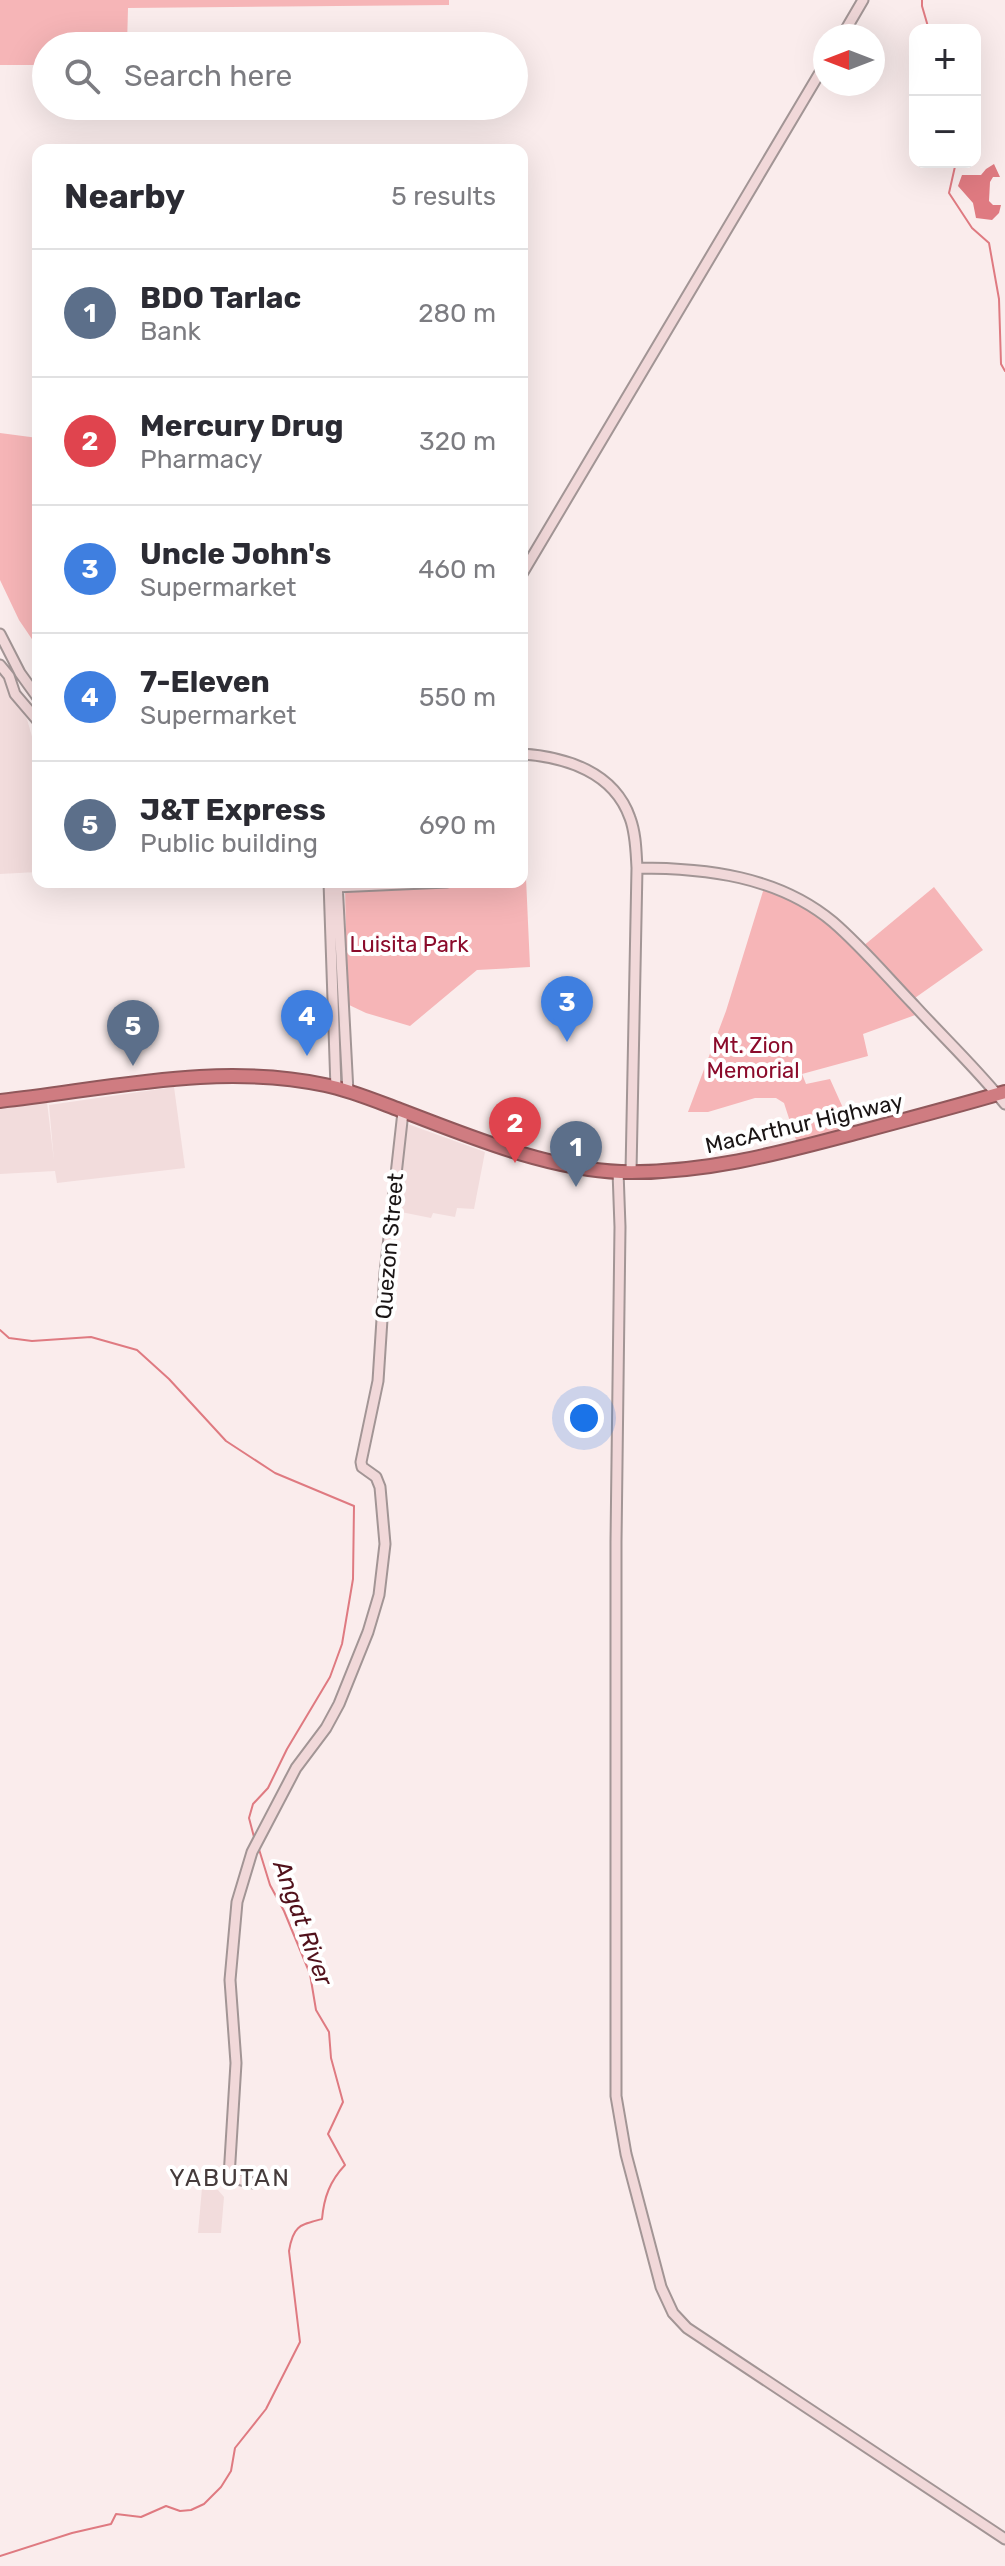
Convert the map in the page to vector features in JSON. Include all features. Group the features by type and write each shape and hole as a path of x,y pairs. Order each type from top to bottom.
{"highway":[{"name":"MacArthur Highway","path":"0,1101 201,1075 297,1080 342,1090 547,1160 624,1172 677,1171 755,1159 1002,1097"}],"street":[{"path":"849,24 863,0"},
{"path":"528,564 813,84"},
{"path":"0,634 32,690"},
{"path":"0,665 9,676 15,694 32,714"},
{"path":"528,755 577,764 612,791 625,806 631,821 637,868 620,1227 616,1542 616,2096 626,2154 661,2287 673,2313 687,2328 1005,2539"},
{"path":"637,868 718,872 768,885 803,902 832,921 860,948 1002,1097"},
{"path":"333,888 342,1090"},
{"name":"Quezon Street","path":"253,2183 229,2177 236,2063 230,1980 237,1902 256,1844 296,1768 334,1714 368,1632 382,1584 385,1544 380,1487 376,1477 362,1467 361,1462 378,1381 385,1273 403,1112"}],"shaded area":[{"path":"994,164 1000,177 993,177 990,182 989,201 993,205 1001,205 999,213 992,220 976,218 973,203 958,186 962,175 981,175"},
{"path":"0,669 5,673 15,701 27,719 32,737 32,872 0,874"},
{"path":"174,1087 185,1168 57,1183 55,1171 0,1174 0,1109 47,1102 54,1161 49,1105"},
{"path":"405,1123 485,1152 474,1209 457,1208 455,1217 433,1213 431,1218 396,1211"},
{"path":"202,2188 218,2190 224,2197 221,2233 198,2233"}],"green space":[{"path":"0,0 449,0 449,5 128,8 127,32 32,32 32,65 0,65"},
{"path":"0,433 32,437 32,639 0,580"},
{"path":"934,887 983,950 912,1000 862,947"},
{"name":"Luisita Park","path":"345,888 526,888 530,967 477,970 410,1026 347,1004"},
{"name":"Mt. Zion Memorial","path":"764,888 801,905 847,940 918,1014 863,1034 868,1056 802,1074 806,1084 830,1079 852,1128 797,1143 784,1103 776,1098 755,1098 708,1112 688,1112 726,1011"}],"waterway":[{"path":"922,0 927,24"},
{"path":"955,168 949,193 972,228 989,243 999,299 1001,364 1005,371"},
{"name":"Angat River","path":"0,1330 9,1338 32,1341 91,1337 137,1350 169,1379 226,1441 275,1473 354,1506 353,1579 342,1644 330,1677 287,1749 268,1788 253,1804 249,1818 254,1837"},
{"name":"Angat River","path":"0,2556 111,2524 116,2514 141,2517 166,2506 180,2511 204,2504 231,2471 235,2448 266,2409 300,2342 289,2251 298,2228 322,2219 329,2190 345,2165 328,2134 343,2102 331,2058 329,2032 316,2010 310,1974 270,1885 258,1846"}],"place":[{"name":"Uncle John's","path":"567,1042"},
{"name":"7-Eleven","path":"307,1056"},
{"name":"J&T Express","path":"133,1066"},
{"name":"Mercury Drug","path":"515,1163"},
{"name":"BDO Tarlac","path":"576,1187"}],"district":[{"name":"YABUTAN","path":"230,2178"}]}
